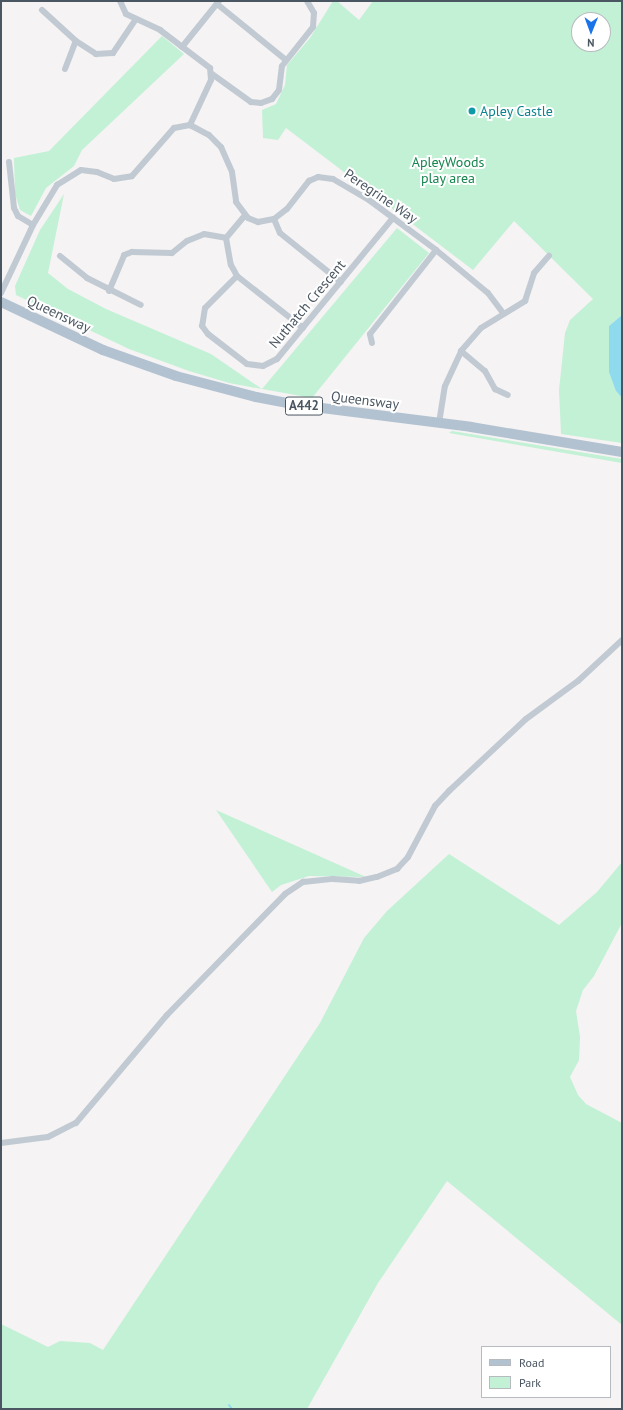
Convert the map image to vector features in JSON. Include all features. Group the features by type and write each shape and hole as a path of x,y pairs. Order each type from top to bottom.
{"main road":[{"name":"Queensway","path":"1,302 103,350 200,383 298,405 439,423 622,452"}],"street":[{"path":"120,1 126,14 135,20 160,30 210,68 212,74 252,102 261,103 268,101 278,94 281,70 286,60 313,27 314,13 308,1"},
{"path":"182,47 218,2 286,60"},
{"path":"42,10 76,41 96,54 113,54 135,20"},
{"path":"65,69 76,41"},
{"path":"190,124 212,74"},
{"path":"1,293 33,225 57,185 65,177 81,170 97,172 114,179 132,176 174,128 190,124 209,135 225,154 232,172 236,202 245,215 258,222 274,219 280,233 341,282"},
{"path":"8,162 14,208 18,216 33,225"},
{"name":"Peregrine Way","path":"274,219 287,209 309,181 325,176 351,188 436,250 488,293 504,314"},
{"path":"245,215 226,238 229,259 238,276 303,328"},
{"name":"Nuthatch Crescent","path":"238,276 203,313 202,326 208,334 247,364 256,366 277,359 393,218"},
{"path":"109,290 124,255 141,251 158,254 172,253 187,241 204,234 226,238"},
{"path":"372,343 370,334 436,250"},
{"path":"60,256 87,278 141,305"},
{"path":"439,423 445,386 461,351 482,328 525,301 534,273 549,256"},
{"path":"461,351 485,371 495,389 508,395"},
{"path":"1,1143 48,1137 76,1123 167,1015 286,894 303,882 333,879 359,881 377,877 397,869 408,857 435,806 449,790 526,719 578,681 622,640"}],"green space":[{"name":"ApleyWoods play area","path":"333,1 337,1 359,20 373,1 622,1 622,315 609,326 616,391 622,398 622,443 561,434 559,390 565,333 570,320 593,299 514,221 473,270 286,128 278,140 263,138 262,110 276,104 285,85 287,65 310,38"},
{"path":"162,36 184,54 82,150 74,166 46,188 31,216 20,210 15,194 14,158 49,151"},
{"path":"64,194 48,273 68,289 106,309 211,354 262,389 229,383 189,371 129,349 16,295 15,286 40,230"},
{"path":"397,228 429,253 312,398 262,389"},
{"path":"452,431 622,459 622,463 449,433"},
{"path":"216,810 366,877 309,876 281,885 272,892"},
{"path":"449,854 559,925 597,892 622,862 622,923 594,976 583,990 576,1011 580,1037 579,1060 570,1077 578,1095 586,1104 622,1123 622,1325 447,1181 378,1283 307,1409 1,1409 1,1324 48,1347 60,1341 90,1343 103,1350 320,1023 364,938 387,911"}],"water":[{"path":"622,315 622,398 616,391 609,372 609,326"}],"waterway":[{"path":"229,1405 232,1409"}],"place":[{"name":"Apley Castle","path":"472,111"}]}
